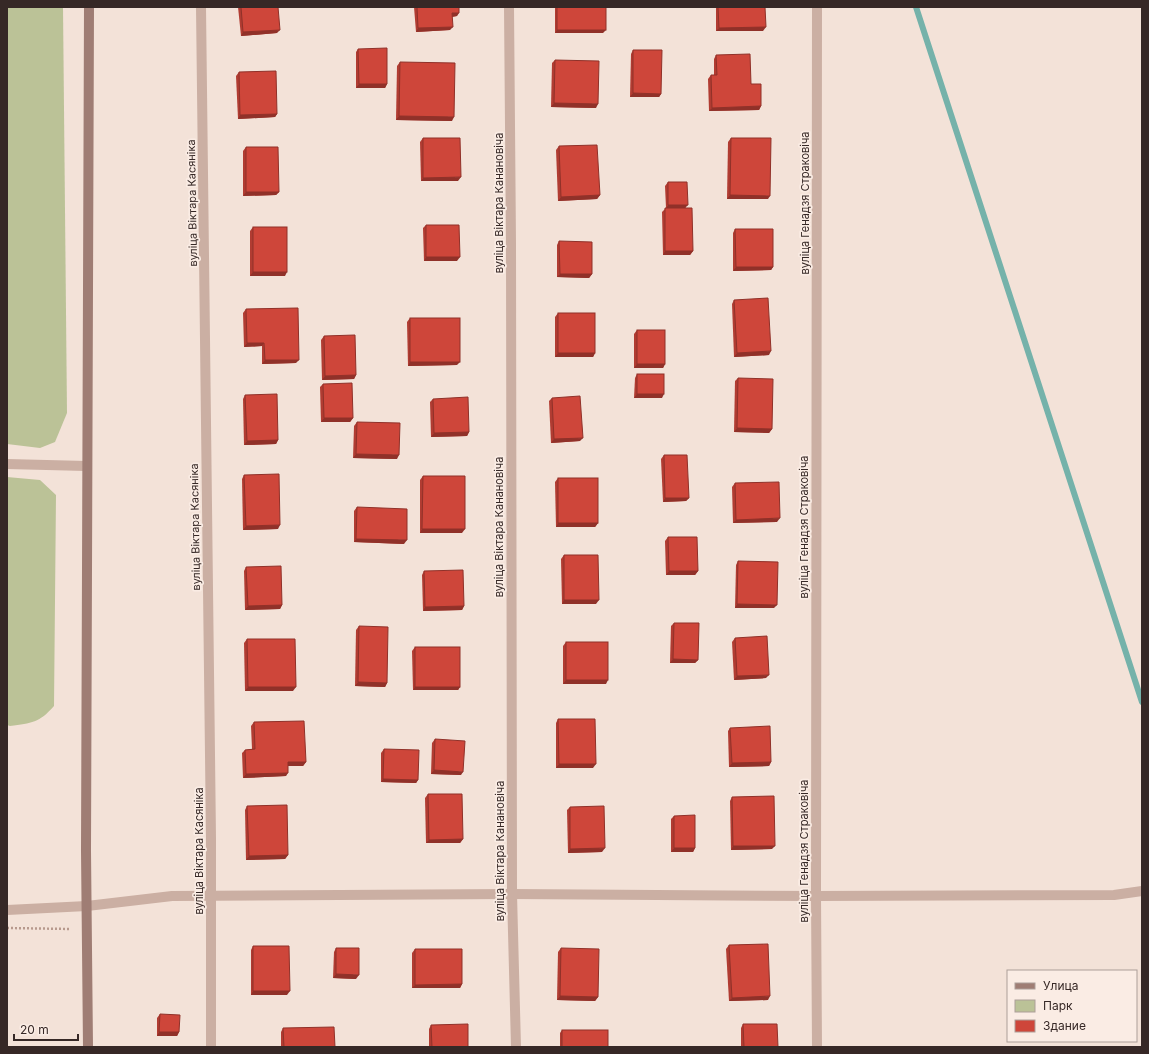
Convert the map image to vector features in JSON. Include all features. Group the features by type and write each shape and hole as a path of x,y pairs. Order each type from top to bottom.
{"street":[{"path":"88,7 86,466 88,1047"},
{"name":"вуліца Віктара Касяніка","path":"201,7 211,896 211,1047"},
{"name":"вуліца Віктара Канановіча","path":"509,7 512,894 516,1047"},
{"name":"вуліца Генадзя Страковіча","path":"817,7 817,1047"},
{"path":"7,464 86,466"},
{"path":"7,910 87,906 172,896 512,894 816,896 1114,894 1142,891"}],"path":[{"path":"7,928 87,929"}],"green space":[{"path":"7,7 63,7 67,413 55,442 40,448 7,444"},
{"path":"7,477 40,480 56,495 54,706 44,716 35,721 10,726 7,725"}],"building":[{"path":"241,7 278,7 280,30 243,32"},
{"path":"417,7 459,7 459,13 452,13 453,27 418,28"},
{"path":"557,7 606,7 606,30 557,30"},
{"path":"718,7 765,7 766,27 719,28"},
{"path":"387,48 387,84 359,84 358,49"},
{"path":"633,50 662,50 661,94 633,93"},
{"path":"750,54 751,84 761,84 761,106 712,108 711,75 717,75 716,55"},
{"path":"555,60 599,61 598,104 554,103"},
{"path":"400,62 455,63 454,117 399,116"},
{"path":"276,71 277,114 240,115 239,72"},
{"path":"423,138 460,138 461,177 423,178"},
{"path":"731,138 771,138 770,196 730,195"},
{"path":"597,145 600,195 561,197 559,146"},
{"path":"246,147 278,147 279,192 246,192"},
{"path":"668,182 687,182 688,205 668,205"},
{"path":"665,208 692,208 693,251 665,251"},
{"path":"426,225 459,225 460,257 426,257"},
{"path":"253,227 287,227 287,272 253,272"},
{"path":"735,229 773,229 773,267 736,267"},
{"path":"559,241 592,242 592,274 560,274"},
{"path":"768,298 771,351 737,353 734,300"},
{"path":"298,308 299,360 265,360 264,343 247,343 246,309"},
{"path":"558,313 595,313 595,353 558,353"},
{"path":"410,318 460,318 460,362 410,362"},
{"path":"637,330 665,330 665,364 637,364"},
{"path":"355,335 356,375 325,376 324,336"},
{"path":"637,374 664,374 664,394 637,394"},
{"path":"738,378 773,379 772,429 737,428"},
{"path":"352,383 353,418 324,418 323,384"},
{"path":"277,394 278,440 247,441 245,395"},
{"path":"580,396 583,438 554,439 552,398"},
{"path":"468,397 469,432 434,433 433,399"},
{"path":"357,422 400,423 399,455 356,454"},
{"path":"664,455 687,455 689,498 665,498"},
{"path":"279,474 280,525 246,526 244,475"},
{"path":"423,476 465,476 465,529 422,529"},
{"path":"558,478 598,478 598,523 558,523"},
{"path":"779,482 780,518 736,520 735,483"},
{"path":"357,507 407,509 407,540 356,539"},
{"path":"668,537 697,537 698,571 669,571"},
{"path":"564,555 598,555 599,600 564,600"},
{"path":"738,561 778,562 777,605 737,604"},
{"path":"281,566 282,605 248,606 246,567"},
{"path":"463,570 464,606 425,607 424,571"},
{"path":"674,623 699,623 698,660 673,659"},
{"path":"359,626 388,627 387,683 358,682"},
{"path":"767,636 769,675 737,676 735,638"},
{"path":"247,639 295,639 296,687 248,687"},
{"path":"566,642 608,642 608,680 566,680"},
{"path":"415,647 460,647 460,687 415,687"},
{"path":"558,719 595,719 596,764 559,764"},
{"path":"304,721 306,762 288,762 288,773 246,774 245,750 255,749 254,722"},
{"path":"770,726 771,762 732,763 730,728"},
{"path":"435,739 465,741 463,772 434,770"},
{"path":"384,749 419,750 418,780 383,779"},
{"path":"428,794 462,794 463,839 429,840"},
{"path":"774,796 775,846 733,846 732,797"},
{"path":"287,805 288,855 249,856 247,806"},
{"path":"604,806 605,848 570,849 570,807"},
{"path":"695,815 695,848 674,848 674,816"},
{"path":"768,944 770,996 732,998 729,945"},
{"path":"253,946 289,946 290,991 253,991"},
{"path":"336,948 359,948 359,975 336,974"},
{"path":"561,948 599,949 598,997 560,996"},
{"path":"415,949 462,949 462,984 415,985"},
{"path":"160,1014 180,1015 179,1032 159,1032"},
{"path":"468,1024 468,1047 432,1047 431,1025"},
{"path":"743,1024 777,1024 778,1047 744,1047"},
{"path":"334,1027 335,1047 284,1047 283,1028"},
{"path":"562,1030 608,1030 608,1047 562,1047"}],"waterway":[{"path":"916,7 1142,702"}]}
